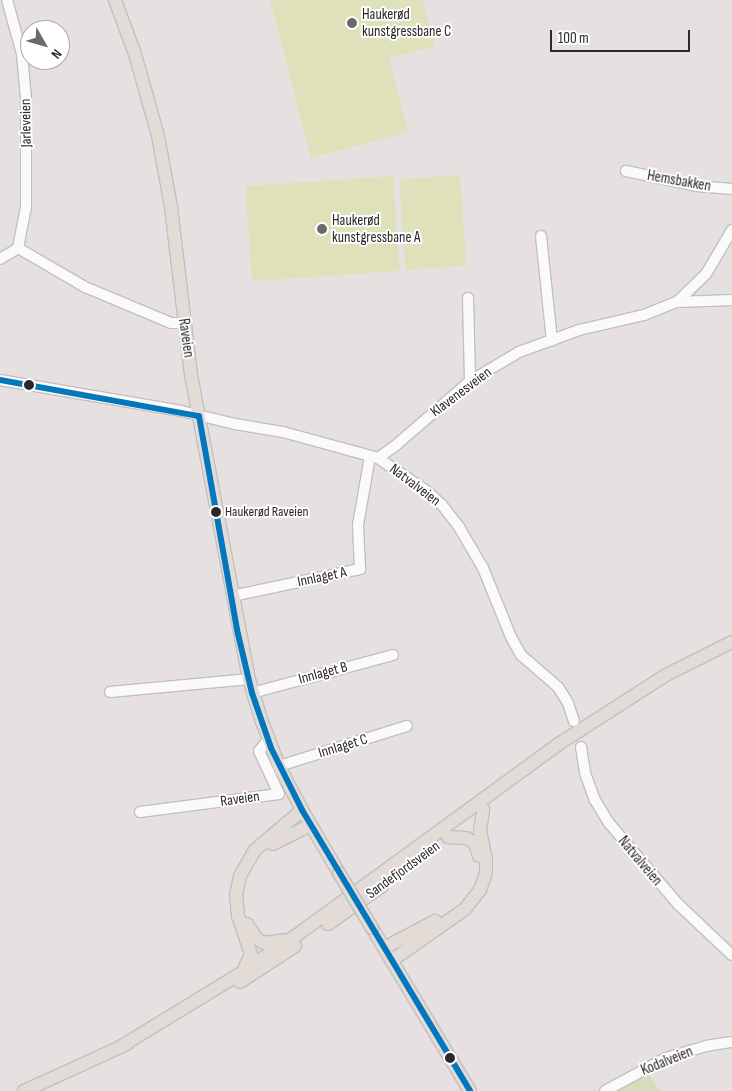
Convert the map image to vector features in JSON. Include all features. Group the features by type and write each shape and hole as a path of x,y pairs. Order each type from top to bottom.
{"main road":[{"name":"Raveien","path":"115,0 135,54 158,136 171,207 184,323 199,416 232,596 252,692 279,766 302,810 384,948"},
{"name":"Sandefjordsveien","path":"120,1047 238,975 294,937 557,745 666,675 732,642"},
{"name":"Sandefjordsveien","path":"24,1091 174,1023 261,969 376,890 448,837 596,720"},
{"path":"392,961 465,909 480,890 486,873 486,859 480,830 483,809"},
{"path":"238,975 250,961 252,954 238,916 236,895 240,876 255,850 302,810"},
{"path":"294,937 272,943 264,943 256,938 248,926 241,898 248,871 264,850 292,833 311,825"},
{"path":"448,837 466,838 474,842 479,852 480,870 472,892 460,905 437,920 384,948 470,1091"}],"street":[{"name":"Jarleveien","path":"7,0 22,54 26,99 26,207 18,248"},
{"name":"Hemsbakken","path":"626,171 697,186 732,189"},
{"path":"676,302 706,274 732,230"},
{"path":"541,236 552,340"},
{"path":"0,260 18,248 85,287 171,323 184,323"},
{"path":"468,298 470,381"},
{"name":"Klavenesveien","path":"374,457 395,446 470,381 519,352 579,330 644,315 676,302 732,300"},
{"name":"Natvalveien","path":"0,380 283,432 374,457 428,492 442,505 459,527 483,568 506,625 522,655 558,687 568,703 574,721"},
{"name":"Innlaget A","path":"232,596 360,569 358,525 374,457"},
{"name":"Innlaget B","path":"252,692 393,655"},
{"path":"110,692 249,679"},
{"name":"Innlaget C","path":"279,766 407,726"},
{"name":"Raveien","path":"140,812 279,794 259,751 268,740"},
{"name":"Natvalveien","path":"581,747 586,773 595,800 608,823 671,897 732,955"},
{"name":"Kodalveien","path":"605,1091 666,1058 706,1046 732,1042"}],"green space":[{"path":"270,0 423,0 435,46 389,58 408,132 311,158"},
{"path":"460,175 466,266 405,270 399,179"},
{"name":"Haukerød kunstgressbane A","path":"393,176 400,271 252,281 245,186"},
{"path":"649,1075 660,1091 617,1091 642,1077"}],"transit line":[{"path":"0,380 199,416"},
{"path":"199,416 238,634 252,693 271,748 302,810 470,1091"}],"place":[{"name":"Haukerød kunstgressbane C","path":"352,23"},
{"name":"Haukerød kunstgressbane A","path":"322,229"},
{"name":"Haukerød Raveien","path":"216,512"}]}
